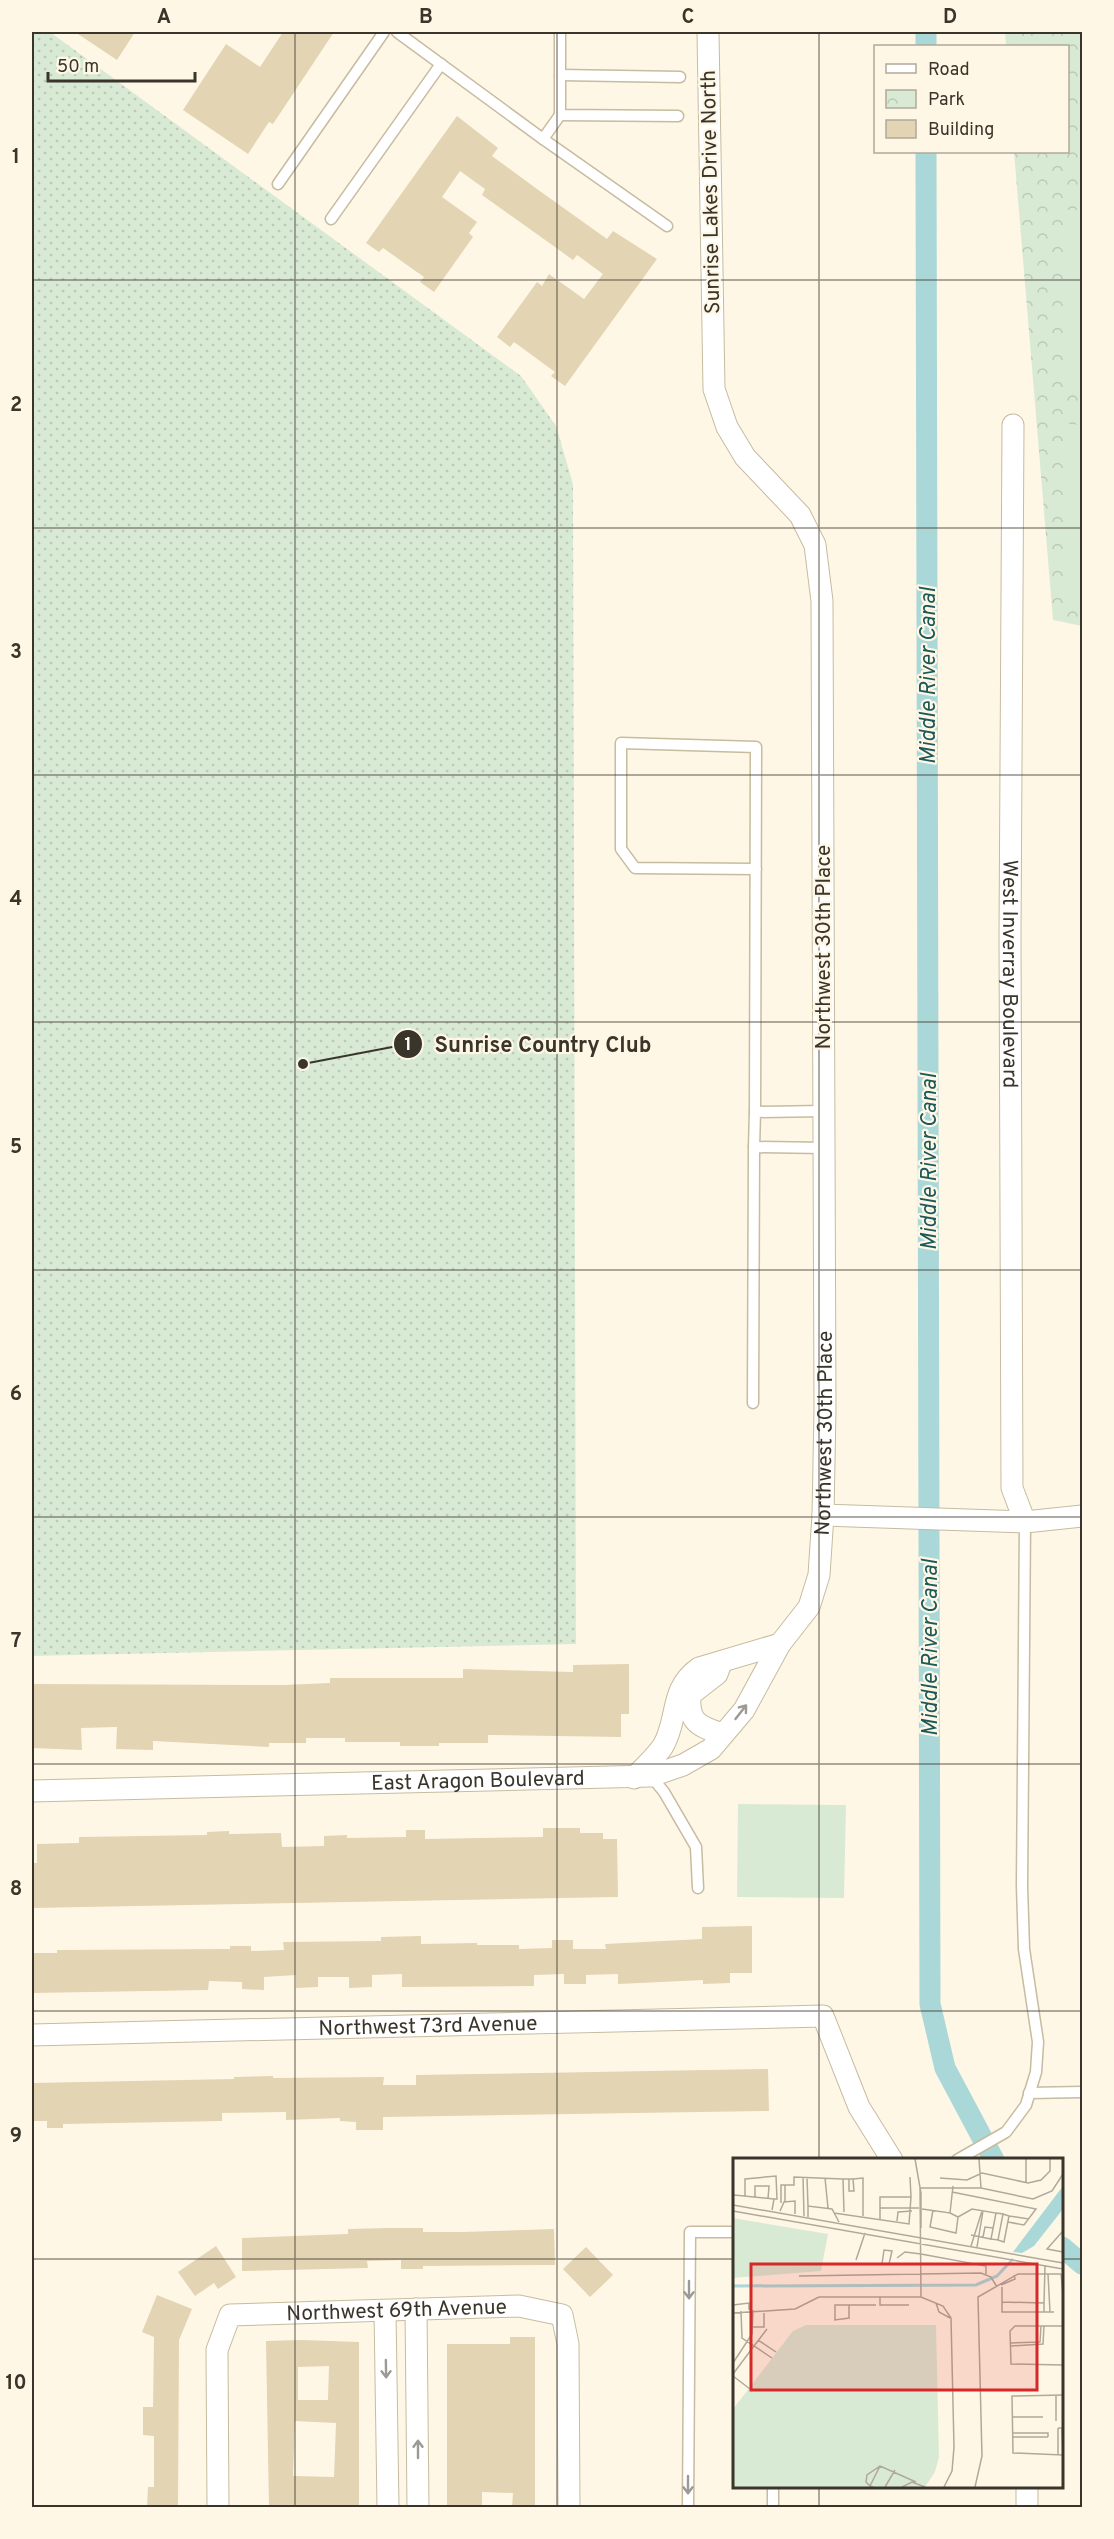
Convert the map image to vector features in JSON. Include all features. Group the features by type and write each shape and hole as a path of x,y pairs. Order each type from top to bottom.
{"street":[{"name":"Sunrise Lakes Drive North","path":"708,32 712,352"},
{"name":"Northwest 30th Place","path":"712,352 714,389 727,427 745,457 800,515 815,545 822,601 824,1515 819,1575"},
{"name":"West Inverray Boulevard","path":"1013,425 1010,924 1012,1488 1024,1522"},
{"path":"824,1515 969,1518 1024,1522 1083,1516"},
{"name":"East Aragon Boulevard","path":"32,1791 643,1777 683,1766 711,1749 744,1710 780,1644 809,1607 819,1575"},
{"path":"643,1777 663,1746 681,1686 688,1676 699,1668 780,1644"},
{"path":"721,1663 717,1674 690,1695 689,1711 700,1727 722,1734"},
{"name":"Northwest 73rd Avenue","path":"32,2035 823,2016 859,2107 891,2158"},
{"name":"Northwest 69th Avenue","path":"218,2508 217,2350 230,2315 519,2306 561,2315 568,2344 569,2508"},
{"path":"416,2310 418,2508"},
{"path":"384,2311 388,2508"},
{"path":"1027,2488 1027,2508"}],"lane":[{"path":"278,184 384,32"},
{"path":"397,32 667,226"},
{"path":"543,139 560,115 560,32"},
{"path":"330,219 441,64"},
{"path":"560,75 680,76"},
{"path":"560,115 678,117"},
{"path":"753,1403 755,1112 756,869 756,747 621,743 621,849 635,868 756,869"},
{"path":"755,1112 824,1111"},
{"path":"754,1147 824,1148"},
{"path":"960,2158 1006,2132 1018,2118 1036,2072 1038,2042 1024,1949 1022,1886 1024,1522"},
{"path":"643,1777 664,1792 696,1847 698,1888"},
{"path":"1029,2093 1083,2092"},
{"path":"688,2508 690,2232 733,2232"},
{"path":"773,2488 773,2508"}],"green space":[{"path":"32,32 50,32 521,376 556,426 573,484 576,1644 32,1656"},
{"path":"1005,32 1082,32 1082,626 1053,620 1014,153 1069,153 1069,45 1006,45"},
{"path":"1064,210 1082,210 1082,390 1063,390"},
{"path":"1067,424 1082,425 1082,601 1064,599"},
{"path":"738,1804 846,1805 844,1898 737,1897"}],"building":[{"path":"75,32 135,32 117,60"},
{"path":"283,32 334,32 273,124 269,122 248,154 183,110 226,44 260,67"},
{"path":"457,116 498,148 492,156 537,189 607,239 613,231 657,259 565,386 551,376 555,372 514,342 510,347 497,337 537,282 542,286 549,274 584,299 603,274 577,255 573,260 482,195 485,189 460,171 442,197 477,222 469,233 473,237 434,292 420,282 424,277 383,248 379,252 366,243"},
{"path":"629,1664 629,1714 621,1714 621,1737 488,1735 488,1743 439,1743 439,1746 400,1746 400,1742 345,1742 345,1738 306,1738 306,1743 269,1743 269,1747 153,1741 153,1750 116,1749 117,1727 81,1728 82,1750 32,1748 32,1684 284,1685 330,1683 330,1678 463,1678 463,1669 573,1672 573,1665"},
{"path":"543,1828 580,1828 580,1833 603,1833 603,1839 617,1839 618,1897 32,1908 32,1863 37,1863 37,1844 79,1843 79,1837 207,1835 207,1832 229,1831 229,1834 281,1833 282,1847 324,1846 324,1836 406,1837 406,1830 425,1830 425,1839 543,1837"},
{"path":"752,1926 752,1973 730,1973 730,1983 703,1984 703,1980 618,1984 618,1974 586,1975 586,1984 564,1984 564,1974 534,1975 534,1986 402,1987 402,1974 372,1975 372,1987 349,1988 349,1977 318,1977 318,1987 296,1988 296,1975 264,1977 264,1990 242,1989 242,1982 209,1981 208,1990 32,1993 32,1953 57,1953 57,1950 230,1949 230,1946 251,1946 251,1951 284,1950 283,1942 381,1941 381,1937 421,1936 421,1944 519,1945 519,1949 552,1948 552,1940 573,1940 573,1949 606,1949 605,1944 702,1939 702,1927"},
{"path":"768,2069 769,2111 383,2117 383,2130 356,2130 356,2122 340,2121 340,2118 286,2120 286,2112 222,2113 222,2121 63,2124 63,2128 47,2128 47,2121 32,2121 32,2083 234,2079 234,2077 273,2076 273,2078 384,2077 383,2085 416,2085 416,2075"},
{"path":"423,2228 423,2232 554,2229 555,2265 423,2266 423,2269 401,2269 401,2260 367,2261 368,2268 242,2271 242,2238 348,2234 348,2229"},
{"path":"216,2246 236,2277 218,2289 214,2283 195,2296 178,2272"},
{"path":"586,2247 613,2275 590,2297 563,2269"},
{"path":"157,2295 192,2309 179,2340 178,2508 147,2508 148,2487 154,2487 154,2436 143,2435 143,2407 153,2407 154,2337 142,2332"},
{"path":"510,2337 535,2337 535,2508 512,2508 513,2493 482,2492 482,2508 447,2508 447,2344 510,2344"},
{"path":"266,2341 359,2342 359,2508 269,2508","holes":["329,2366 328,2400 298,2400 298,2367","295,2421 336,2423 334,2477 293,2476"]}],"waterway":[{"name":"Middle River Canal","path":"926,32 926,45"},
{"name":"Middle River Canal","path":"926,153 930,2004 945,2068 993,2158"},
{"name":"Middle River Canal","path":"1063,2248 1082,2264"}],"place":[{"name":"Sunrise Country Club","path":"303,1064"}]}
